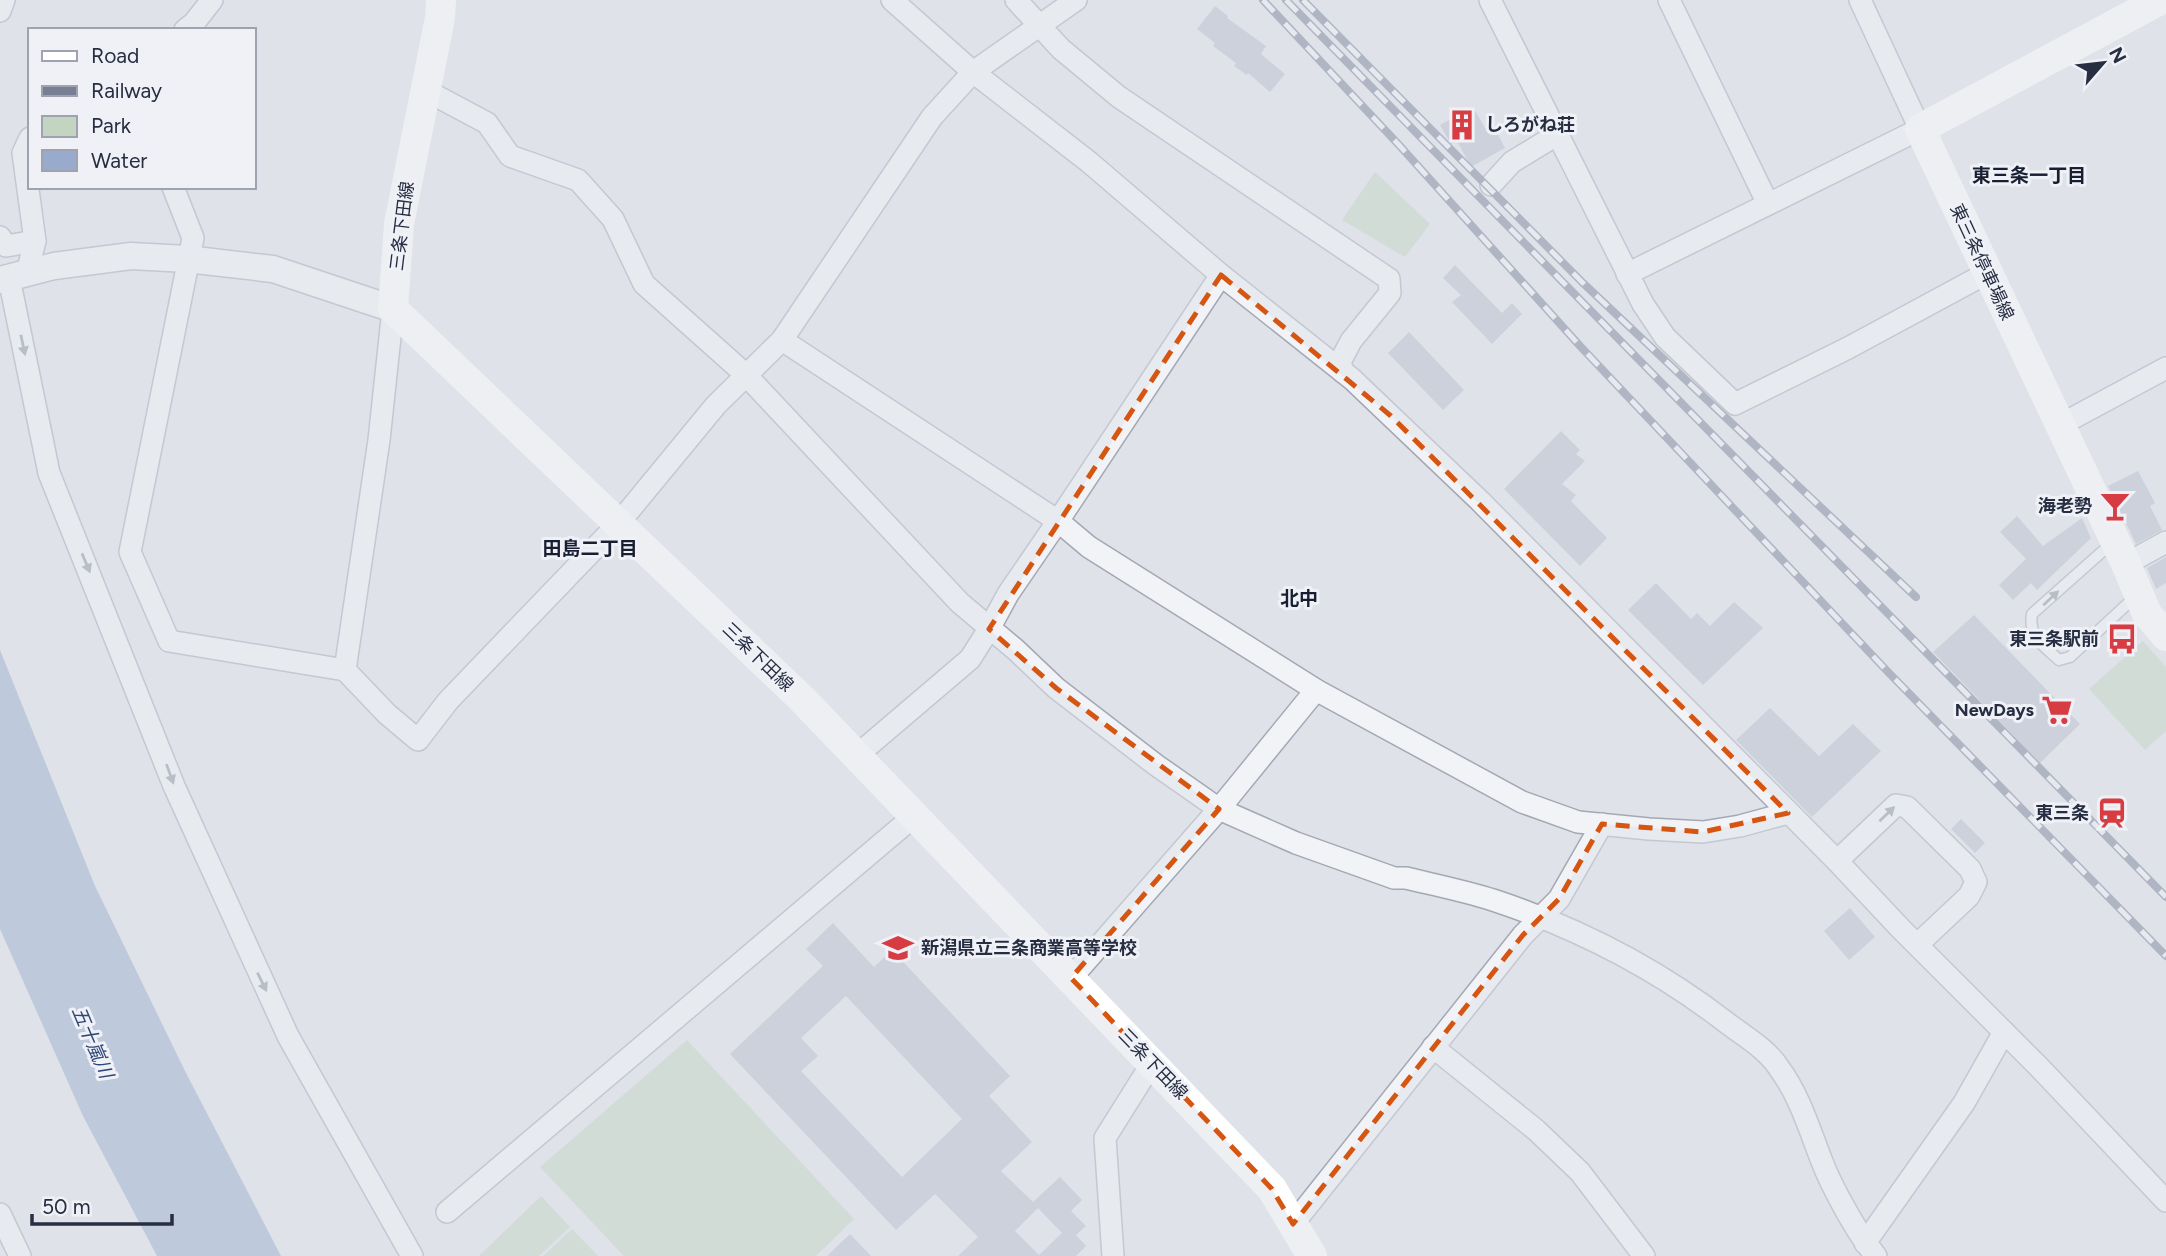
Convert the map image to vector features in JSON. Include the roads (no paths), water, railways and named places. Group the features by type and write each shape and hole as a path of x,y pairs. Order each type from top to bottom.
{"main road":[{"name":"三条下田線","path":"441,0 399,224 393,309 802,699 1272,1189 1312,1256"},
{"path":"1920,129 2160,0"},
{"name":"東三条停車場線","path":"1920,129 2147,614 2166,636"}],"street":[{"path":"0,11 4,0"},
{"path":"188,28 212,0"},
{"path":"892,0 973,72 1088,162 1343,372 1480,501 1837,861 2166,1201"},
{"path":"1016,0 1061,49 1119,97 1389,279 1390,293 1350,341 1340,362 1343,372"},
{"path":"174,189 193,238 130,552 169,641 345,670 387,714 418,740 448,701 618,524 716,405 782,340 932,117 973,72 1076,0"},
{"path":"1490,0 1643,304 1665,337 1735,404 1848,348 1987,272"},
{"path":"1669,0 1768,204"},
{"path":"1627,274 1920,129 1860,0"},
{"path":"425,90 487,123 510,156 578,180 613,219 644,284 745,374 960,604 1016,650 1056,688 1156,765 1219,809 1296,843 1394,878 1406,878 1490,899 1542,918 1619,952 1692,996 1766,1053 1779,1067 1808,1121 1821,1162 1870,1250 1964,1103 2004,1032"},
{"path":"1490,185 1512,162 1558,135"},
{"path":"28,142 23,153 35,242 12,277 50,473 174,786 288,1036 412,1256"},
{"path":"0,237 6,246 35,242"},
{"path":"12,277 54,266 131,256 232,262 273,269 393,309 379,440 345,670"},
{"path":"855,757 970,659 1008,594 1059,522 1222,275"},
{"path":"782,340 1059,522 1101,554 1316,690 1521,802 1577,822 1703,832 1740,826 1788,813"},
{"path":"2060,425 2166,368"},
{"path":"2120,553 2166,542"},
{"path":"1071,978 1219,809 1316,690"},
{"path":"1837,861 1896,805 1907,807 1970,869 1976,882 1969,896 1918,944"},
{"path":"447,1212 914,817"},
{"path":"1293,1224 1523,935 1559,899 1602,824"},
{"path":"1433,1047 1536,1130 1580,1171 1644,1256"},
{"path":"1112,1256 1105,1138 1152,1063"},
{"path":"0,1214 20,1256"}],"lane":[{"path":"2120,553 2032,614 2031,625 2035,639 2060,660 2070,657 2138,594"}],"water":[{"name":"五十嵐川","path":"0,650 95,886 185,1071 281,1256 157,1256 83,1116 0,929"}],"railway":[{"path":"1263,0 1399,145 1580,346 1889,673 2166,956"},
{"path":"1286,0 2166,897"},
{"path":"1303,0 1583,283 1916,597"}],"place":[{"name":"しろがね荘","path":"1462,125"},
{"name":"海老勢","path":"2115,506"},
{"name":"東三条駅前","path":"2122,639"},
{"name":"NewDays","path":"2057,710"},
{"name":"東三条","path":"2112,813"},
{"name":"新潟県立三条商業高等学校","path":"898,948"}],"district":[{"name":"東三条一丁目","path":"2029,175"},
{"name":"田島二丁目","path":"590,548"},
{"name":"北中","path":"1299,598"}]}
